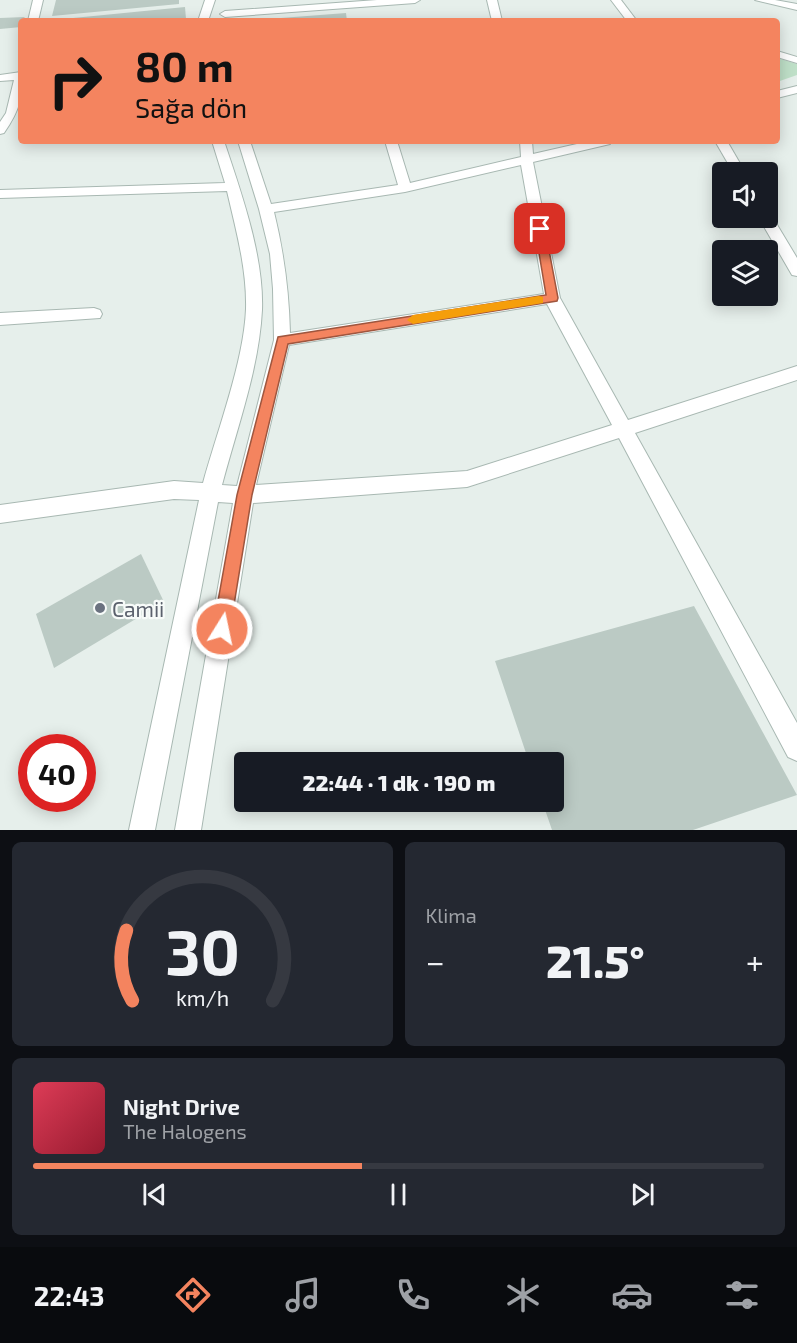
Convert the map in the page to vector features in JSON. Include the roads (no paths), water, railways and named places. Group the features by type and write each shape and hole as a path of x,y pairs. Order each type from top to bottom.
{"street":[{"path":"34,18 38,0"},
{"path":"204,18 210,0"},
{"path":"230,0 224,18 351,8 415,0"},
{"path":"492,0 496,18"},
{"path":"616,0 630,18"},
{"path":"760,0 797,7"},
{"path":"780,55 797,60"},
{"path":"0,67 18,65"},
{"path":"0,78 18,76"},
{"path":"0,130 12,113 18,88"},
{"path":"780,94 797,89"},
{"path":"142,830 210,492 246,361 254,310 251,265 233,187 219,144"},
{"path":"188,830 244,495 282,340 281,289 277,254 266,209 245,144"},
{"path":"392,144 405,188"},
{"path":"526,144 527,161 552,298 797,748"},
{"path":"266,209 405,188 594,144"},
{"path":"723,144 734,162"},
{"path":"0,194 233,187"},
{"path":"772,228 797,271"},
{"path":"282,340 552,298"},
{"path":"0,319 94,314"},
{"path":"0,514 174,490 244,495 467,479 623,431 797,373"}],"place":[{"name":"Camii","path":"100,608"}]}
